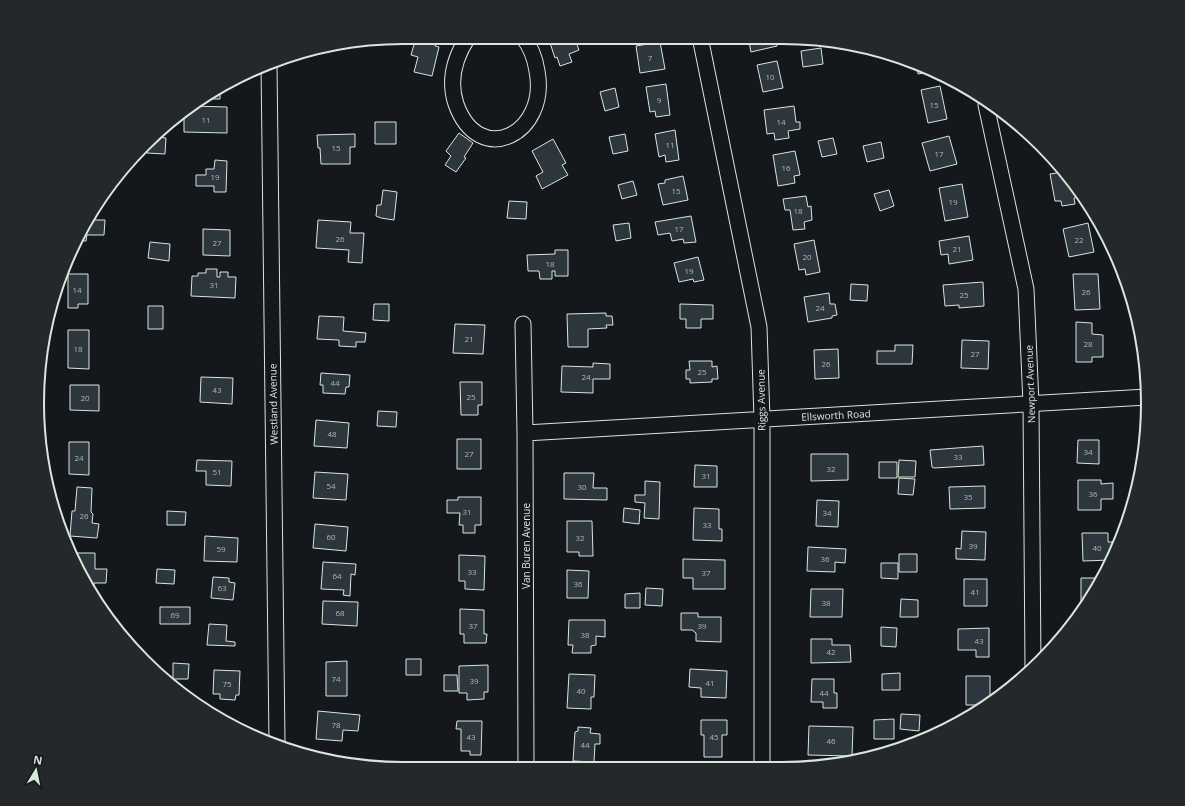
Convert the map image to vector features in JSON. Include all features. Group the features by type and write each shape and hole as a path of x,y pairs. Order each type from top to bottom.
{"street":[{"path":"464,44 453,72 455,101 459,112 471,128 482,136 496,138 511,135 523,127 537,102 539,86 536,67 527,44"},
{"name":"Riggs Avenue","path":"701,44 759,327 762,419 762,762"},
{"name":"Westland Avenue","path":"269,70 277,739"},
{"name":"Newport Avenue","path":"987,109 1026,289 1032,448 1033,660"},
{"name":"Van Buren Avenue","path":"523,324 525,433 526,762"},
{"name":"Ellsworth Road","path":"525,433 1141,397"}],"building":[{"path":"414,44 435,44 435,46 439,47 432,76 414,72 418,57 411,55"},
{"path":"550,44 577,44 579,50 569,54 572,62 560,66 557,57 555,58"},
{"path":"660,44 665,69 640,73 636,46"},
{"path":"749,44 777,44 777,46 751,52"},
{"path":"821,48 823,64 803,67 801,51"},
{"path":"777,61 783,88 763,92 757,65"},
{"path":"666,84 670,115 656,117 655,111 650,112 646,87"},
{"path":"940,86 947,119 928,123 921,90"},
{"path":"615,88 619,107 605,111 600,92"},
{"path":"220,94 220,99 213,99"},
{"path":"202,106 227,107 227,133 184,132 184,118"},
{"path":"794,106 796,122 800,122 800,129 788,131 789,138 775,140 774,133 767,134 764,110"},
{"path":"375,122 396,122 396,144 375,144"},
{"path":"675,130 679,160 666,162 665,155 659,157 655,134"},
{"path":"459,133 473,143 464,157 466,158 456,172 445,165 451,156 446,151"},
{"path":"355,134 355,147 350,147 350,164 321,164 317,135"},
{"path":"625,134 628,151 613,154 609,137"},
{"path":"949,136 957,164 930,171 922,143"},
{"path":"161,137 166,138 165,154 147,153 147,151"},
{"path":"833,138 837,154 822,157 818,141"},
{"path":"553,139 566,163 562,165 568,175 542,189 536,176 543,172 532,151"},
{"path":"881,142 884,158 867,162 863,146"},
{"path":"795,151 800,175 794,176 795,183 778,186 773,155"},
{"path":"215,160 227,161 226,192 214,192 214,186 196,186 196,175 206,175 206,169 214,169"},
{"path":"1058,173 1076,198 1074,198 1075,204 1062,206 1061,201 1055,201 1050,174"},
{"path":"683,176 688,200 663,205 658,184 665,183 665,180"},
{"path":"633,181 637,195 622,199 618,185"},
{"path":"962,184 968,217 945,221 939,188"},
{"path":"383,190 397,192 394,220 376,216 377,205 381,205"},
{"path":"889,190 894,206 880,211 874,194"},
{"path":"806,196 808,207 811,206 812,220 804,222 805,229 793,230 790,210 785,210 783,199"},
{"path":"509,201 527,202 526,219 507,218"},
{"path":"691,216 696,242 684,243 683,239 672,241 670,233 658,235 655,222"},
{"path":"94,220 105,220 104,235 87,235 86,241 83,241"},
{"path":"318,220 351,222 350,233 364,233 362,263 348,262 349,250 316,248"},
{"path":"629,223 631,238 616,241 613,225"},
{"path":"1088,223 1094,252 1069,257 1063,229"},
{"path":"203,229 230,230 230,256 203,255"},
{"path":"969,236 973,260 949,264 948,254 941,255 939,241"},
{"path":"814,240 820,272 806,275 805,269 799,270 794,244"},
{"path":"150,242 170,244 169,261 148,258"},
{"path":"555,250 568,250 568,276 555,276 555,271 552,271 552,279 540,279 539,271 528,271 527,255 555,254"},
{"path":"698,257 704,280 694,282 693,279 679,282 674,263"},
{"path":"206,269 217,269 217,277 220,277 220,272 228,272 228,277 236,277 235,298 191,296 192,276 198,276 198,273 206,273"},
{"path":"68,274 88,274 88,304 78,304 78,308 68,308"},
{"path":"1073,274 1098,274 1100,309 1075,310"},
{"path":"983,282 984,306 959,308 959,305 945,306 943,285"},
{"path":"851,284 868,285 867,301 850,300"},
{"path":"829,293 830,304 835,304 837,315 832,316 832,318 808,322 804,297"},
{"path":"374,304 389,304 389,321 373,320"},
{"path":"680,304 713,305 713,319 701,319 701,328 686,328 686,319 680,319"},
{"path":"148,306 163,306 163,329 148,329"},
{"path":"606,313 606,316 612,316 613,325 606,325 607,328 588,329 588,347 568,347 567,314"},
{"path":"319,316 344,317 343,331 366,333 365,342 356,342 356,347 339,346 339,340 317,339"},
{"path":"1076,322 1092,323 1092,334 1103,335 1103,357 1092,357 1092,362 1076,362"},
{"path":"455,324 485,325 483,354 453,353"},
{"path":"68,330 89,330 89,369 68,368"},
{"path":"962,340 989,341 988,369 961,368"},
{"path":"895,345 913,345 912,364 877,364 877,351 895,351"},
{"path":"838,349 839,378 815,379 814,350"},
{"path":"689,361 712,361 712,367 717,366 718,379 712,379 712,382 690,383 690,379 686,379 686,370 690,370"},
{"path":"593,363 610,364 610,379 593,379 593,393 561,392 562,366 593,367"},
{"path":"321,373 350,375 349,387 346,387 345,394 323,393 323,385 320,385"},
{"path":"201,377 233,378 232,404 200,402"},
{"path":"460,382 482,382 482,405 478,405 478,415 461,415"},
{"path":"70,385 99,385 99,411 70,410"},
{"path":"378,411 397,412 396,427 377,426"},
{"path":"316,420 349,423 347,448 314,446"},
{"path":"457,439 481,439 481,469 457,469"},
{"path":"1078,440 1099,440 1099,464 1077,463"},
{"path":"69,442 89,442 89,475 69,474"},
{"path":"983,446 984,465 932,467 930,450"},
{"path":"811,454 848,454 848,480 811,481"},
{"path":"197,460 232,461 231,486 206,485 206,471 196,471"},
{"path":"899,460 916,461 915,477 898,477"},
{"path":"879,462 897,462 897,478 879,478"},
{"path":"695,465 717,466 717,487 694,487"},
{"path":"315,472 348,474 346,500 313,498"},
{"path":"564,473 594,473 593,488 607,488 607,500 564,499"},
{"path":"899,478 915,479 913,495 898,494"},
{"path":"1078,480 1101,480 1101,484 1113,483 1113,499 1101,499 1101,510 1078,510"},
{"path":"645,481 660,482 659,519 644,518 645,503 635,502 635,495 645,495"},
{"path":"985,486 985,508 950,509 949,487"},
{"path":"77,487 92,488 92,523 99,524 97,538 70,536 72,511 75,511"},
{"path":"458,497 481,497 481,525 475,525 475,533 463,533 463,525 459,525 460,513 447,513 447,500 458,500"},
{"path":"817,500 839,501 838,527 816,526"},
{"path":"624,508 640,510 639,524 623,522"},
{"path":"694,508 719,509 719,529 722,529 722,541 693,540"},
{"path":"167,511 186,512 185,525 167,525"},
{"path":"567,521 592,521 593,556 579,556 579,552 567,552"},
{"path":"315,524 348,527 346,551 313,548"},
{"path":"962,531 986,532 985,560 956,559 956,548 961,549"},
{"path":"1082,533 1108,533 1108,542 1113,542 1105,560 1083,561"},
{"path":"205,536 238,538 237,562 204,561"},
{"path":"808,547 846,549 845,563 835,562 835,572 807,571"},
{"path":"77,553 95,553 95,569 107,569 106,583 94,583 94,585"},
{"path":"899,554 917,554 917,572 899,572"},
{"path":"459,555 485,556 484,590 465,589 465,581 459,581"},
{"path":"683,559 725,560 725,589 693,589 693,578 683,578"},
{"path":"323,562 356,564 355,575 351,574 350,596 343,595 344,590 321,589"},
{"path":"881,563 898,563 898,579 881,578"},
{"path":"157,569 175,570 174,584 156,583"},
{"path":"567,570 589,571 588,598 567,598"},
{"path":"213,577 229,578 229,582 235,583 233,600 211,598"},
{"path":"1081,578 1095,578 1093,582 1081,600"},
{"path":"964,579 987,579 987,606 964,606"},
{"path":"646,588 663,589 662,606 645,605"},
{"path":"811,589 843,589 842,617 810,617"},
{"path":"640,593 640,608 625,608 625,594"},
{"path":"901,599 918,600 918,617 900,617"},
{"path":"323,601 358,602 357,626 322,624"},
{"path":"160,607 190,607 190,624 160,624"},
{"path":"460,609 484,610 484,634 487,634 486,643 464,643 464,634 460,634"},
{"path":"681,613 698,613 698,617 721,617 721,642 696,641 696,633 692,630 681,630"},
{"path":"569,620 605,620 605,637 596,636 596,645 591,646 591,653 572,653 573,645 568,645"},
{"path":"209,624 227,625 226,641 235,642 235,646 207,645"},
{"path":"881,627 897,628 896,647 881,646"},
{"path":"989,628 989,657 976,657 976,650 958,650 958,629"},
{"path":"811,639 832,639 832,645 850,645 851,662 811,663"},
{"path":"406,659 421,659 421,675 406,675"},
{"path":"347,661 347,696 326,696 326,662"},
{"path":"173,663 189,664 188,679 173,679"},
{"path":"488,665 488,692 484,692 484,699 467,700 467,693 459,693 459,666"},
{"path":"690,669 727,671 726,698 701,697 701,688 689,687"},
{"path":"214,670 240,671 239,695 236,695 235,700 220,699 220,694 213,694"},
{"path":"900,673 900,690 882,690 882,674"},
{"path":"569,674 595,675 594,697 591,697 591,709 567,708"},
{"path":"444,675 457,675 458,691 444,691"},
{"path":"966,676 990,676 990,695 975,705 966,705"},
{"path":"812,679 834,679 834,693 837,693 837,708 823,708 823,702 811,702"},
{"path":"318,711 360,715 358,731 343,730 342,741 316,739"},
{"path":"901,714 920,715 919,731 900,729"},
{"path":"894,719 894,739 874,739 874,720"},
{"path":"701,720 727,720 727,735 722,735 722,757 704,757 704,735 701,735"},
{"path":"457,721 482,721 481,755 470,755 470,751 461,751 461,729 456,729"},
{"path":"809,726 853,727 852,755 808,755"},
{"path":"578,727 591,728 590,733 600,734 600,744 595,744 594,762 573,761 575,732 578,731"}]}
